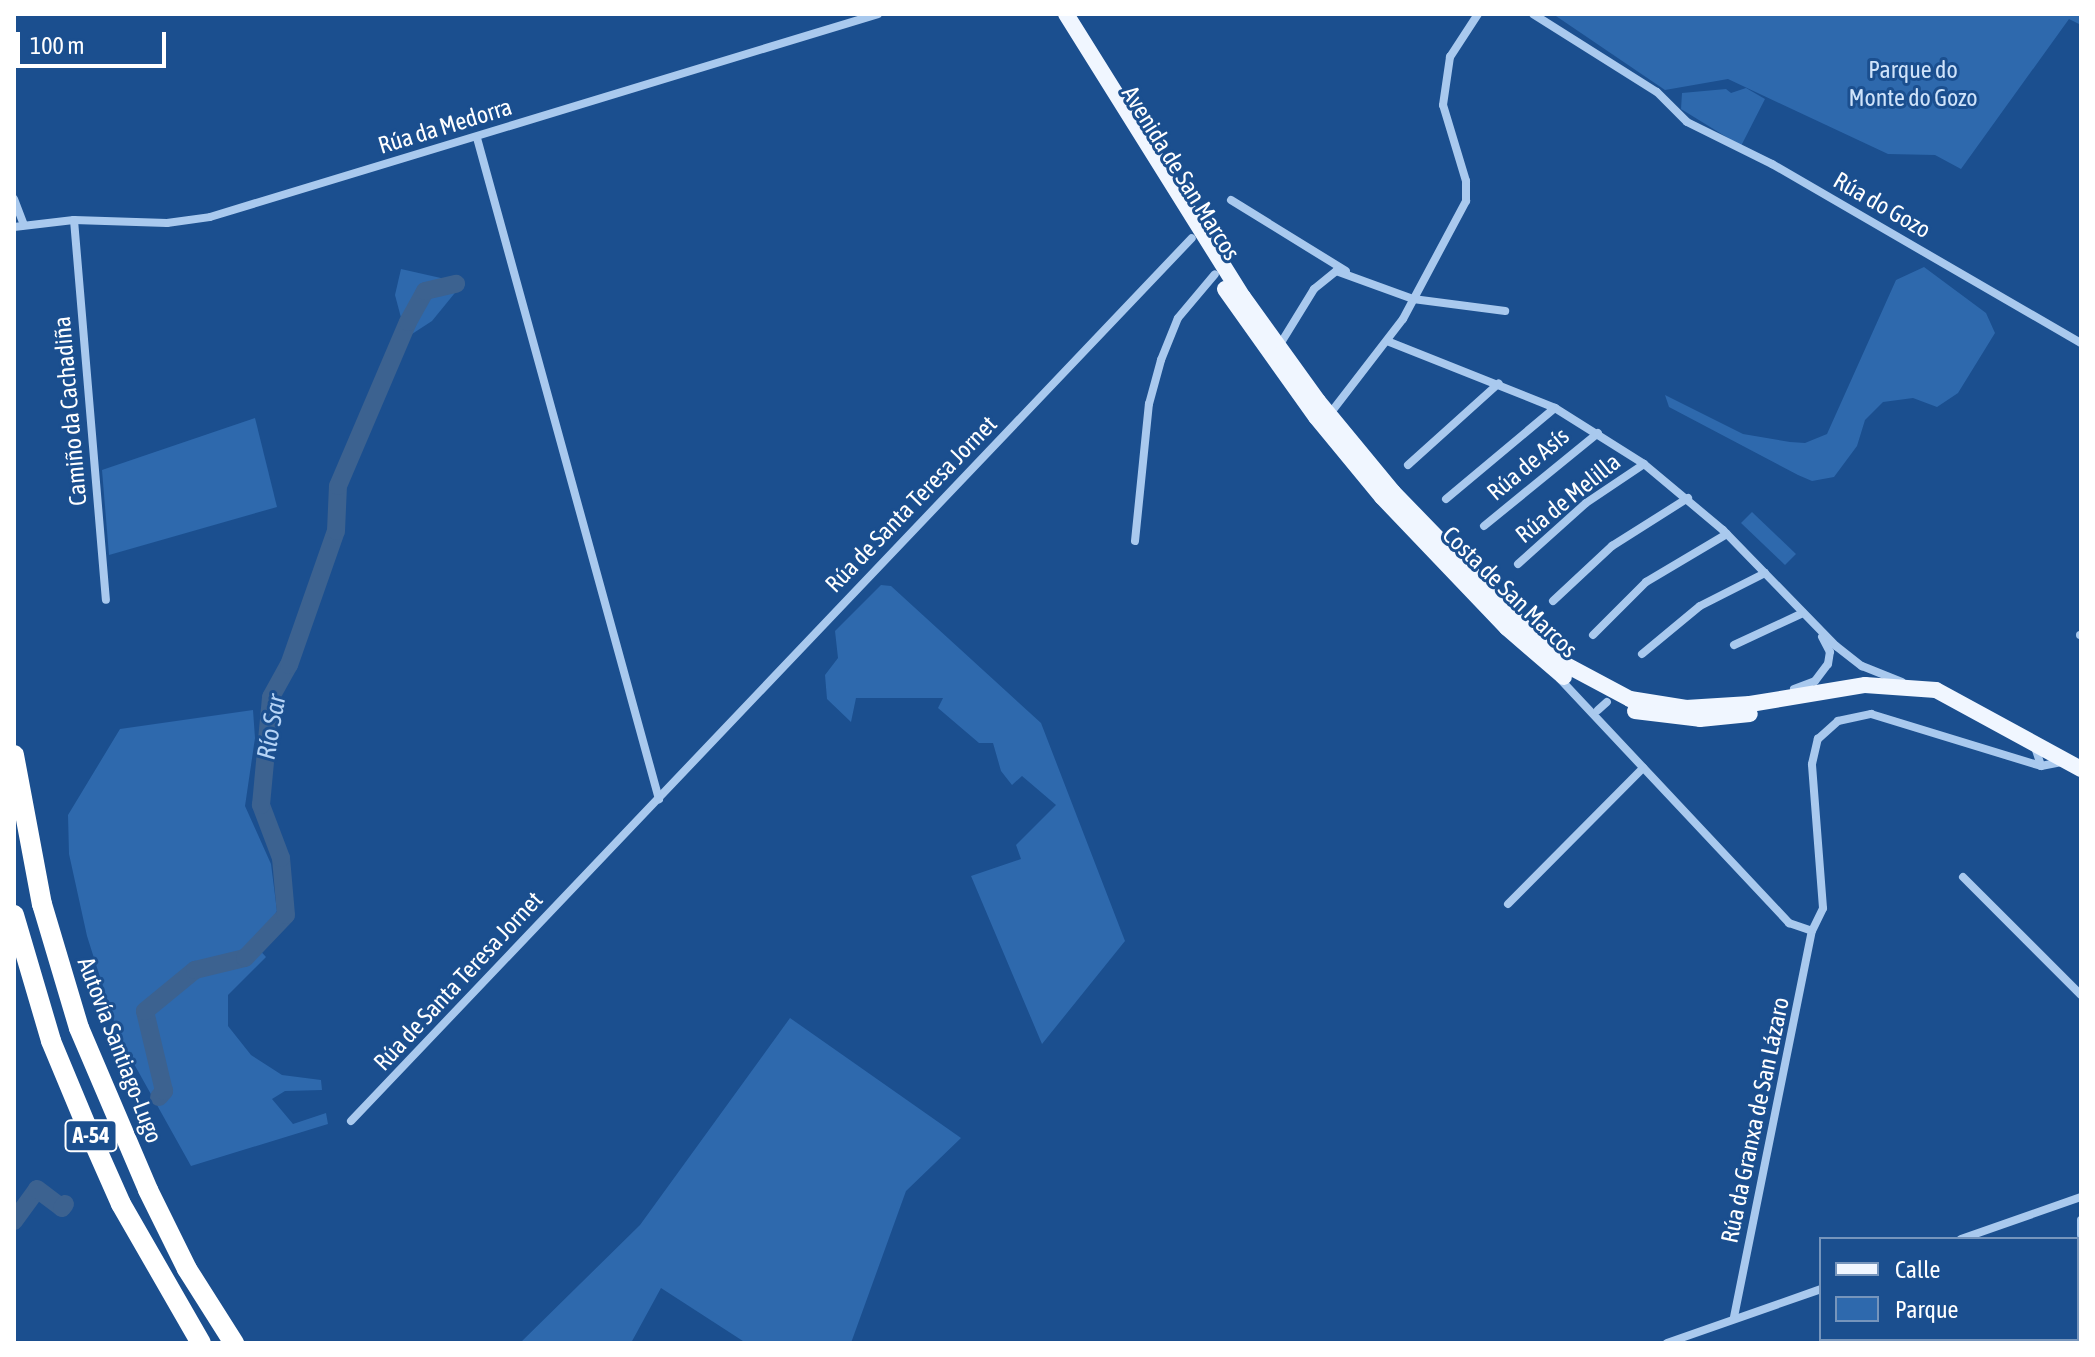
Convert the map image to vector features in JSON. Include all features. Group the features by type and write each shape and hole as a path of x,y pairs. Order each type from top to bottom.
{"highway":[{"name":"Autovía Santiago-Lugo","path":"14,755 42,904 66,988 140,1173 187,1269 234,1343"},
{"name":"A-54","path":"14,915 51,1041 115,1191 201,1343"},
{"path":"140,1173 246,1343"}],"main road":[{"name":"Avenida de San Marcos","path":"1054,14 1215,274 1276,356"},
{"name":"Avenida de San Marcos","path":"1066,14 1243,297 1276,356"},
{"path":"1144,141 1193,229 1192,238 1243,297"},
{"path":"1276,356 1321,414 1334,409"},
{"name":"Costa de San Marcos","path":"1276,356 1318,401 1334,409 1349,440 1550,661 1630,699 1686,708 1750,704 1852,686 1915,687 1942,692 2034,748 2081,769"},
{"name":"Costa de San Marcos","path":"1276,356 1363,475 1550,661 1596,699 1649,714 1700,719 1879,695 1919,698 1984,716"},
{"path":"1334,409 1330,425 1363,475"},
{"path":"1596,699 1630,699"}],"street":[{"name":"Rúa da Medorra","path":"14,227 74,220 167,223 210,217 878,14"},
{"path":"1334,409 1387,341 1466,201 1466,181 1443,105 1451,53 1478,14"},
{"name":"Rúa do Gozo","path":"1533,14 1664,100 1687,122 1772,164 2081,343"},
{"path":"477,138 659,799"},
{"path":"14,199 24,225"},
{"path":"1231,200 1347,271 1413,299 1505,311"},
{"name":"Camiño da Cachadiña","path":"74,220 106,600"},
{"name":"Rúa de Santa Teresa Jornet","path":"351,1121 1192,238"},
{"path":"1276,356 1321,280 1347,271"},
{"path":"1135,541 1149,404 1161,360 1178,318 1215,274"},
{"path":"1387,341 1499,383 1555,408 1644,464 1727,534 1803,613 1830,652 1823,673 1802,688 1750,704"},
{"path":"1408,465 1499,383"},
{"path":"1446,499 1555,408"},
{"name":"Rúa de Asís","path":"1484,526 1598,433"},
{"name":"Rúa de Melilla","path":"1518,564 1586,503 1644,464"},
{"path":"1553,601 1612,546 1688,498"},
{"path":"1593,635 1646,582 1727,534"},
{"path":"1642,654 1700,606 1765,573"},
{"path":"1734,645 1803,613"},
{"path":"1812,624 1862,666 1915,687"},
{"path":"1596,699 1603,723 1643,768 1789,923 1812,931"},
{"name":"Rúa da Granxa de San Lázaro","path":"1734,1317 1812,931 1823,908 1814,747 1831,725 1871,714 2014,754"},
{"path":"2014,754 2034,748"},
{"name":"Costa de San Marcos","path":"2034,748 2041,766"},
{"path":"2014,754 2041,766 2066,761"},
{"path":"1508,904 1643,768"},
{"path":"1963,877 2081,995"},
{"path":"1967,1237 2081,1197"},
{"path":"2080,1233 2081,1220"},
{"path":"1667,1343 1819,1290"}],"green space":[{"name":"Parque do Monte do Gozo","path":"1553,14 2081,14 2081,25 2069,19 1961,169 1935,155 1888,154 1728,79 1665,90"},
{"path":"1746,88 1765,99 1741,146 1681,109 1682,93 1726,89 1731,93"},
{"path":"1924,267 1986,313 1995,333 1958,393 1937,407 1913,398 1883,402 1865,420 1857,446 1834,477 1812,481 1669,407 1665,395 1743,434 1805,443 1827,434 1896,280"},
{"path":"401,269 463,283 432,321 412,334 404,329 395,295"},
{"path":"255,418 277,507 109,555 102,470"},
{"path":"1752,512 1796,554 1785,565 1741,523"},
{"path":"881,585 891,586 1041,723 1125,941 1042,1044 971,876 1021,859 1016,845 1056,805 1022,776 1012,785 1001,771 993,743 979,743 938,708 943,698 856,698 851,722 827,699 825,675 838,658 835,631"},
{"path":"253,710 255,738 245,806 271,864 277,911 255,945 266,957 228,995 228,1026 251,1055 282,1075 321,1080 322,1090 285,1091 272,1099 293,1124 326,1113 328,1124 191,1166 119,1037 87,936 69,854 68,815 120,729"},
{"path":"790,1018 961,1138 906,1191 851,1343 746,1343 661,1288 631,1343 520,1343 640,1225"}],"waterway":[{"name":"Río Sar","path":"159,1097 164,1091 145,1011 195,970 245,958 286,915 281,858 261,805 271,697 289,665 336,531 338,486 408,322 425,291 456,284"},
{"name":"Río Sar","path":"14,1221 37,1189 62,1208 65,1204"}]}
